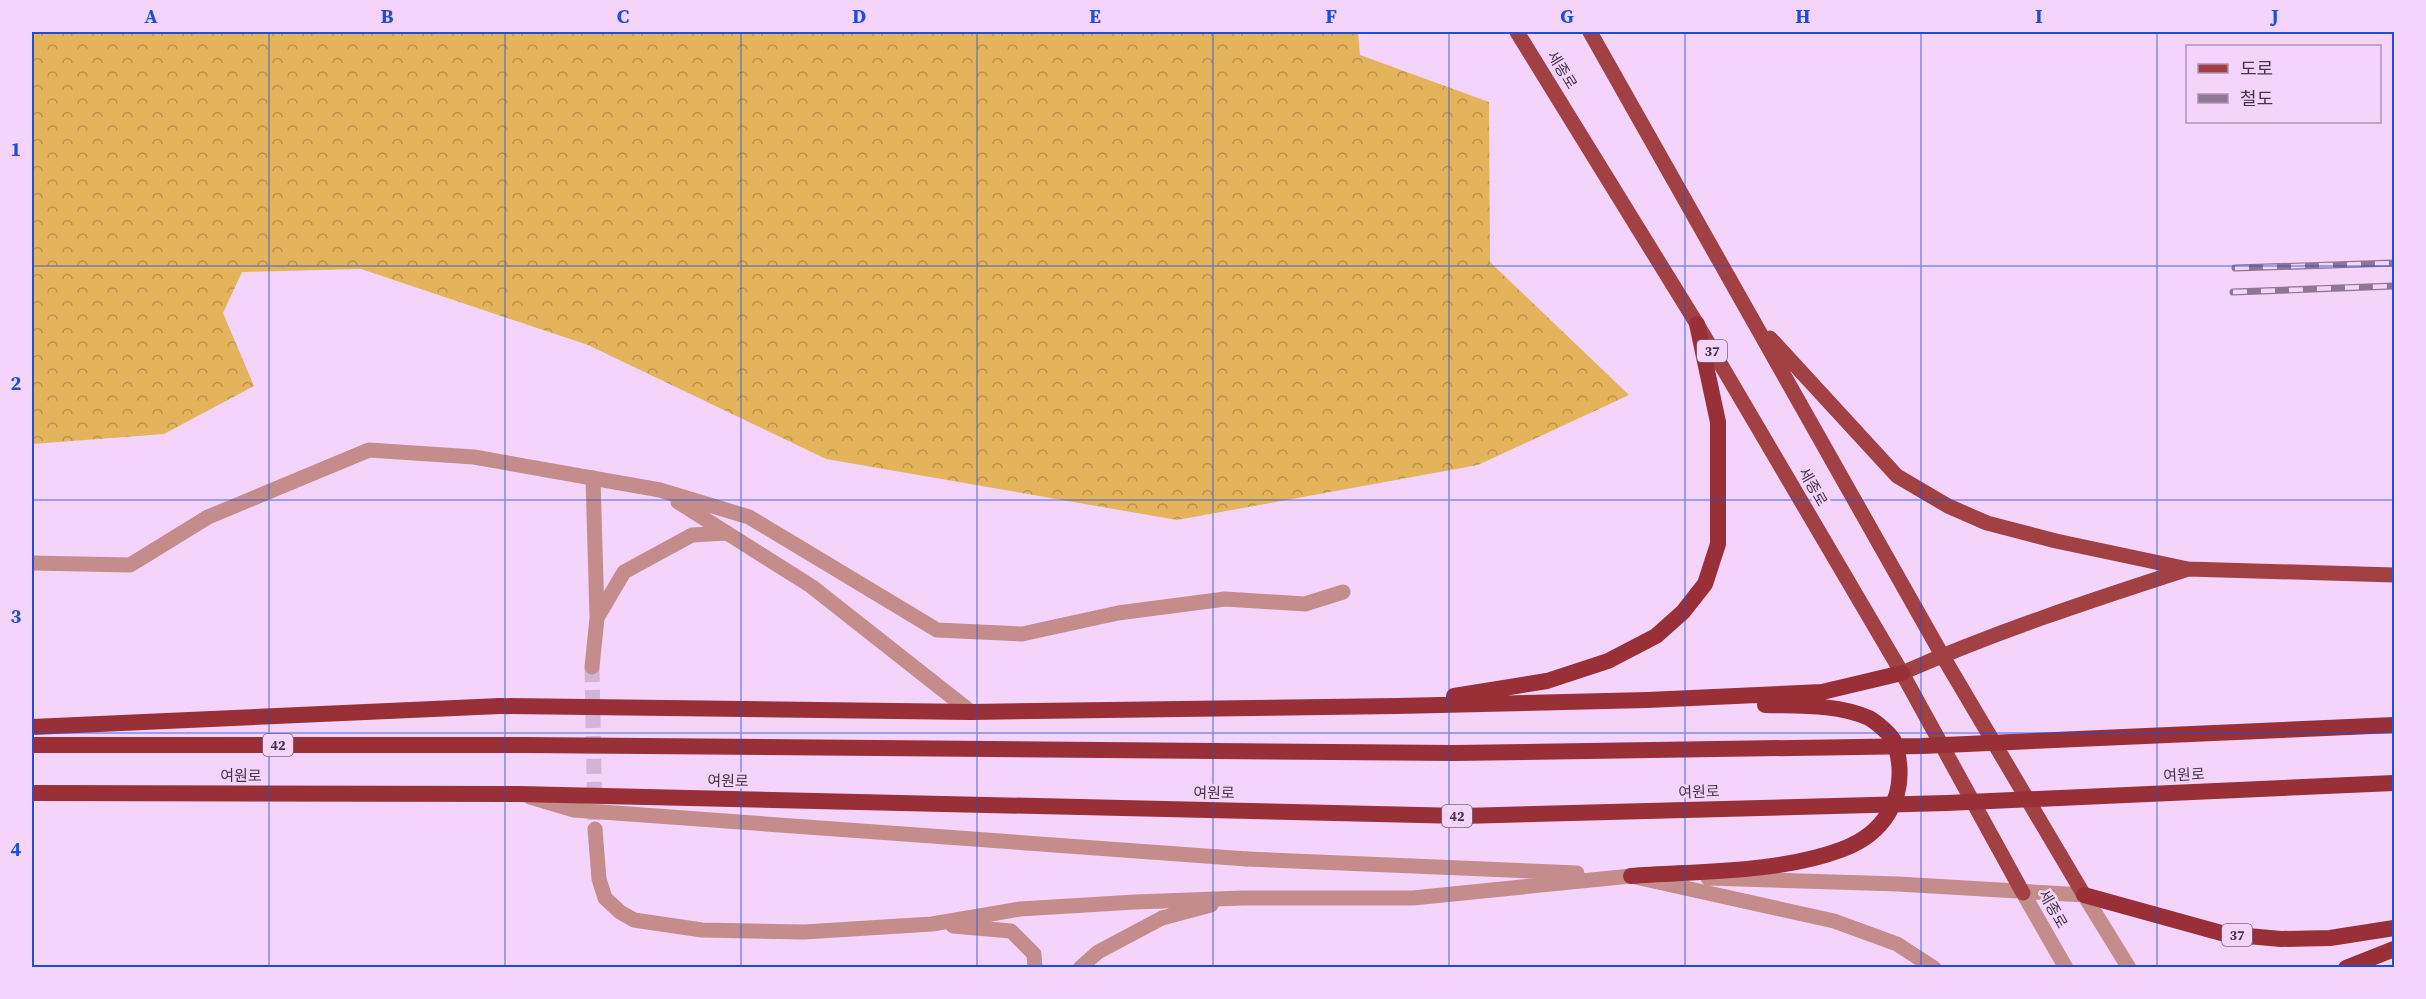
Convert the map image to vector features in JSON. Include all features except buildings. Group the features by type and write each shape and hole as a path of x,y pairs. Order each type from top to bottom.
{"highway":[{"path":"1397,706 1547,681 1608,661 1656,636 1683,612 1705,584 1718,544 1718,422 1697,324"},
{"path":"32,726 500,706 971,711 1397,706 1647,700 1822,693 1902,673"},
{"path":"1631,876 1756,867 1798,861 1837,851 1870,833 1885,818 1899,793 1900,769 1895,741 1871,719 1849,711 1818,707 1647,700"},
{"name":"여원로","path":"32,745 524,745 1454,753 1922,746 2394,725"},
{"name":"여원로","path":"32,793 519,794 1462,816 1947,803 2394,783"},
{"name":"37","path":"2084,895 2225,934 2281,939 2330,938 2394,928"},
{"path":"2346,968 2394,949"}],"main road":[{"name":"세종로","path":"1517,32 1697,324 1902,673 2023,893"},
{"name":"세종로","path":"1590,32 1942,655 2084,895"},
{"path":"1752,318 1897,476 1948,506 1987,522 2055,541 2188,569 2394,574"},
{"path":"1902,673 1942,655 2079,604 2188,569"}],"street":[{"path":"32,563 130,565 207,517 369,450 474,457 660,490 749,517 937,630 1022,634 1118,613 1225,599 1305,604 1343,592"},
{"path":"592,667 597,618 593,478"},
{"path":"660,490 811,586 971,711"},
{"path":"597,618 624,572 692,535 727,533"},
{"path":"519,794 574,810 1247,860 1631,876 1898,884 2023,893"},
{"path":"595,829 598,879 605,898 620,912 634,920 702,930 804,932 932,924 1020,909 1236,898 1413,898 1631,876 1834,921 1896,944 1934,968"},
{"name":"37","path":"2023,893 2084,895"},
{"name":"세종로","path":"2023,893 2066,968"},
{"path":"2084,895 2129,968"},
{"path":"1080,968 1098,952 1162,918 1236,898"},
{"path":"932,924 1011,931 1034,954 1035,968"}],"green space":[{"path":"32,32 1358,32 1360,55 1489,102 1490,262 1629,395 1478,465 1177,520 826,459 588,345 361,269 242,272 223,313 254,386 164,434 32,444"}],"tunnel":[{"path":"592,667 595,829"}],"railway":[{"path":"2235,268 2394,263"},
{"path":"2233,292 2394,286"}]}
